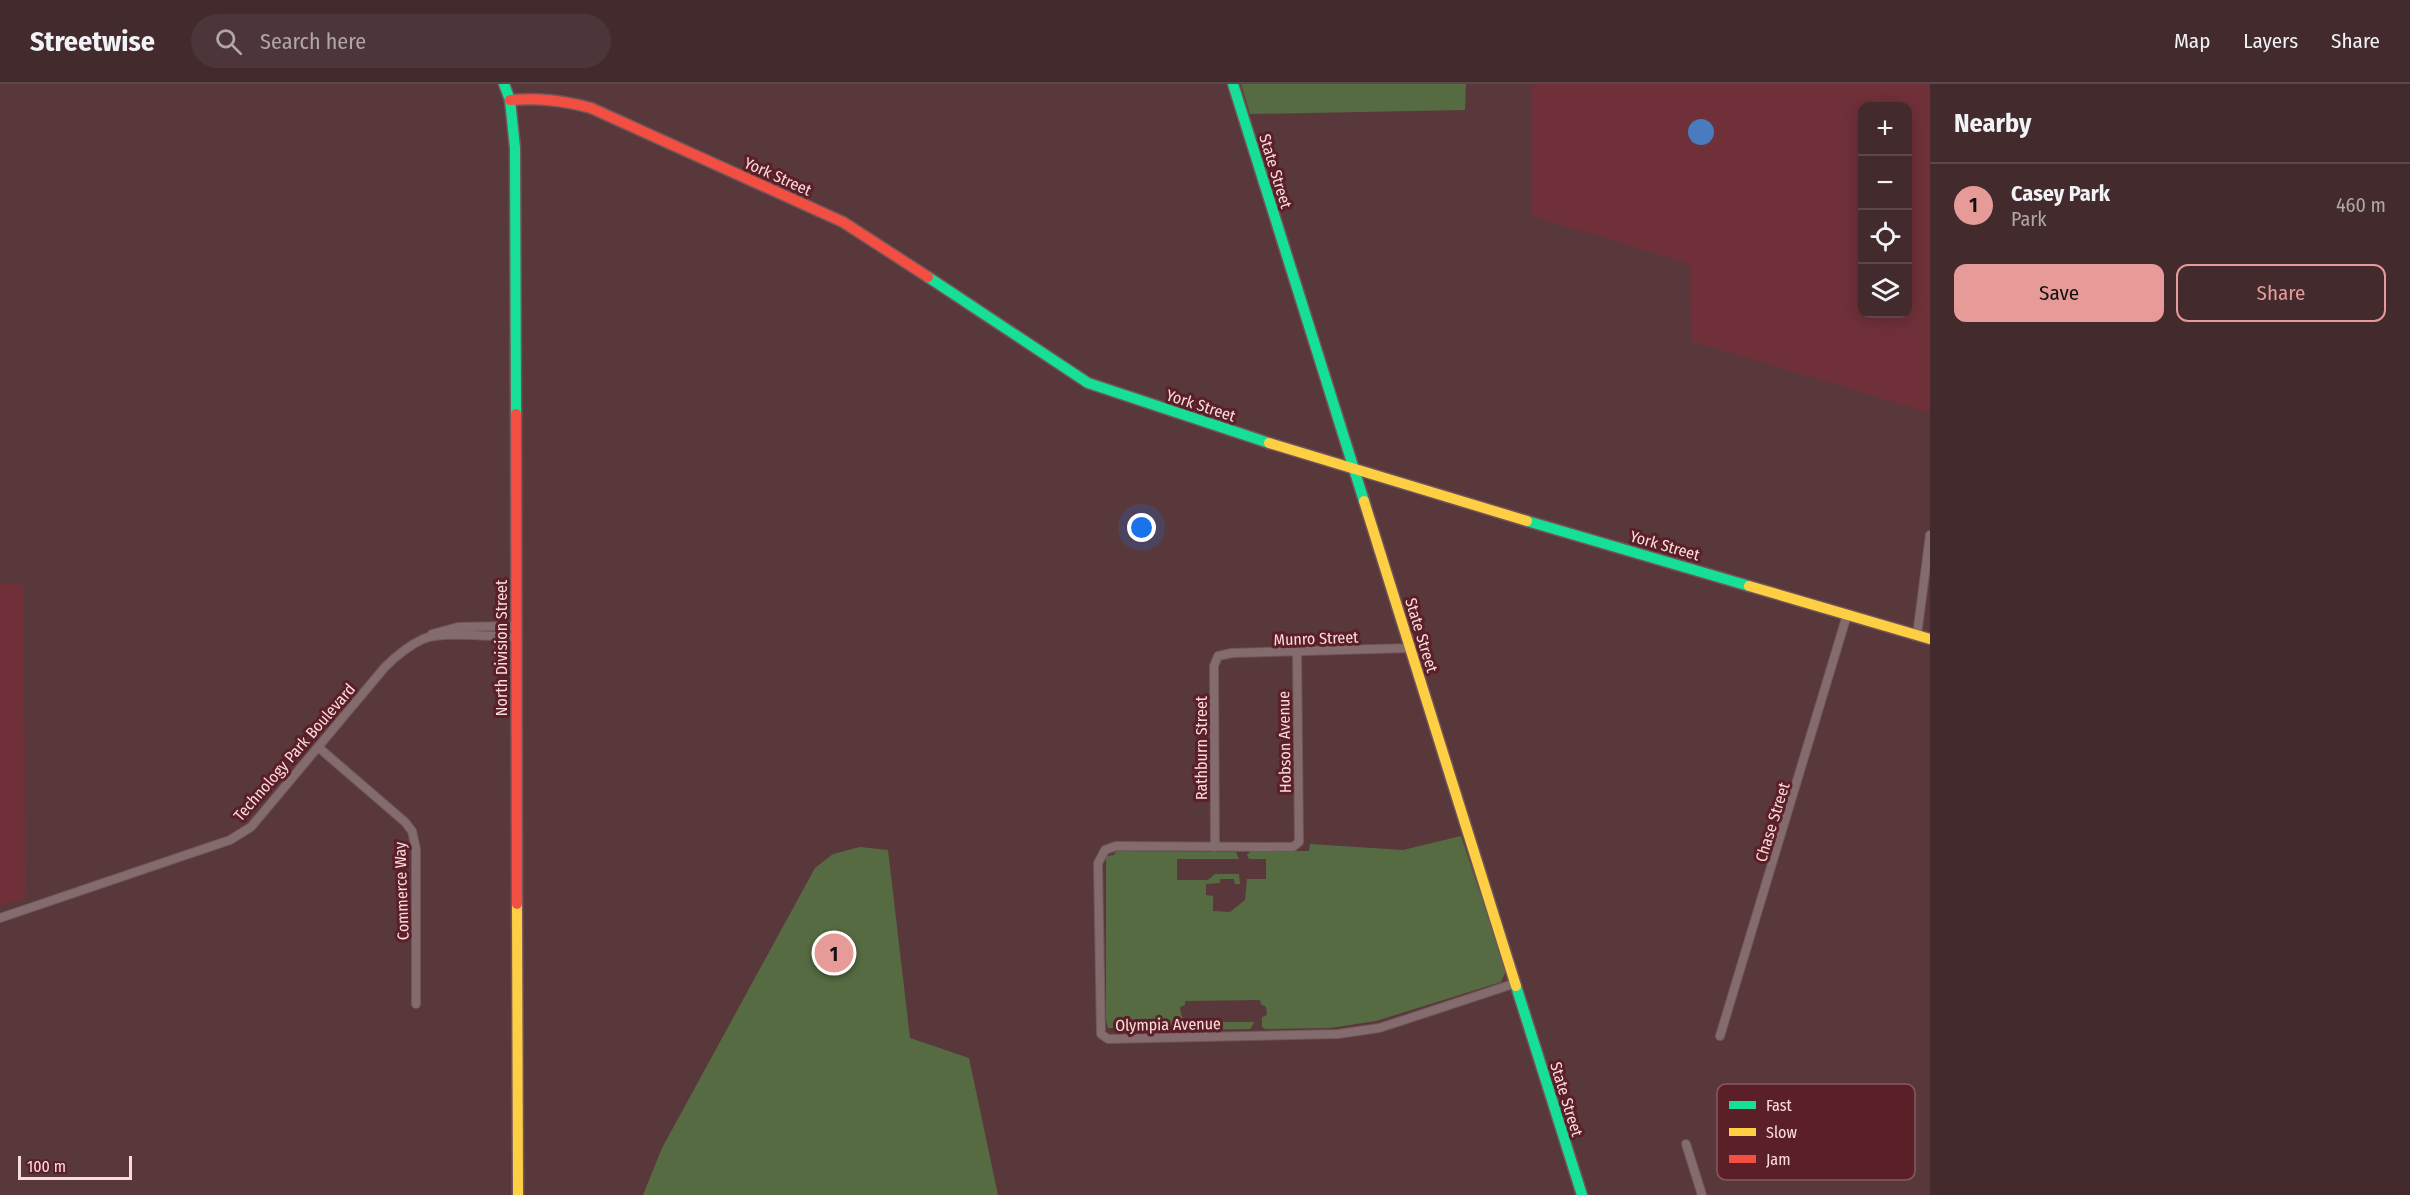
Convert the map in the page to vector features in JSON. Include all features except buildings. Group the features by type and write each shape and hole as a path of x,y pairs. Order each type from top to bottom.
{"street":[{"name":"North Division Street","path":"504,84 510,100 515,148 518,1195"},
{"name":"State Street","path":"1233,84 1582,1195"},
{"name":"York Street","path":"510,100 543,98 591,108 843,222 1088,383 1355,470 1370,472 1484,508 1930,639"},
{"path":"1917,635 1930,535"},
{"name":"Chase Street","path":"1720,1036 1847,615"},
{"name":"Technology Park Boulevard","path":"0,918 236,838 251,827 385,667 405,650 441,631 458,627 516,631"},
{"name":"Munro Street","path":"1223,654 1410,648"},
{"name":"Hobson Avenue","path":"1297,653 1300,831"},
{"name":"Rathburn Street","path":"1215,847 1214,666 1218,656 1223,654"},
{"name":"Commerce Way","path":"318,747 399,815 412,831 416,849 416,1004"},
{"name":"Olympia Avenue","path":"1300,831 1299,842 1293,847 1116,846 1108,848 1100,856 1098,866 1101,1034 1104,1038 1338,1034 1379,1028 1516,983"},
{"path":"1686,1144 1702,1195"}],"shaded area":[{"path":"1531,84 1930,84 1930,413 1691,341 1690,264 1532,216"},
{"path":"0,583 23,583 26,898 0,906"}],"green space":[{"path":"1241,84 1466,84 1465,110 1250,114"},
{"path":"1461,836 1506,971 1501,982 1376,1021 1330,1028 1265,1029 1262,1027 1262,1017 1267,1015 1266,1007 1261,1004 1260,1000 1185,1001 1185,1005 1180,1007 1185,1028 1181,1030 1116,1032 1115,1028 1108,1028 1106,1020 1106,856 1114,855 1116,851 1236,852 1239,859 1177,859 1177,880 1208,880 1215,874 1239,874 1240,884 1235,884 1234,879 1220,879 1220,883 1206,884 1206,895 1213,896 1213,911 1230,912 1245,900 1247,879 1266,879 1266,859 1249,859 1247,855 1251,851 1309,851 1310,844 1403,850"},
{"path":"860,847 888,850 910,1038 969,1058 998,1195 643,1195 662,1148 815,868 833,854"},
{"path":"1194,1022 1254,1023 1250,1029 1197,1030 1192,1026"}],"water":[{"path":"1701,119 1711,122 1714,132 1711,142 1701,145 1691,142 1688,132 1691,122"}],"traffic: fast":[{"path":"504,84 510,100 515,148 516,414"},
{"path":"1233,84 1364,501"},
{"path":"928,277 1088,383 1269,443"},
{"path":"1527,521 1749,586"},
{"path":"1516,986 1582,1195"}],"traffic: slow":[{"path":"1269,443 1527,521"},
{"path":"1364,501 1516,986"},
{"path":"1749,586 1930,639"},
{"path":"517,904 518,1195"}],"traffic: jam":[{"path":"510,100 550,100 591,108 843,222 928,277"},
{"path":"516,414 517,904"}],"place":[{"name":"Casey Park","path":"834,953"}]}
